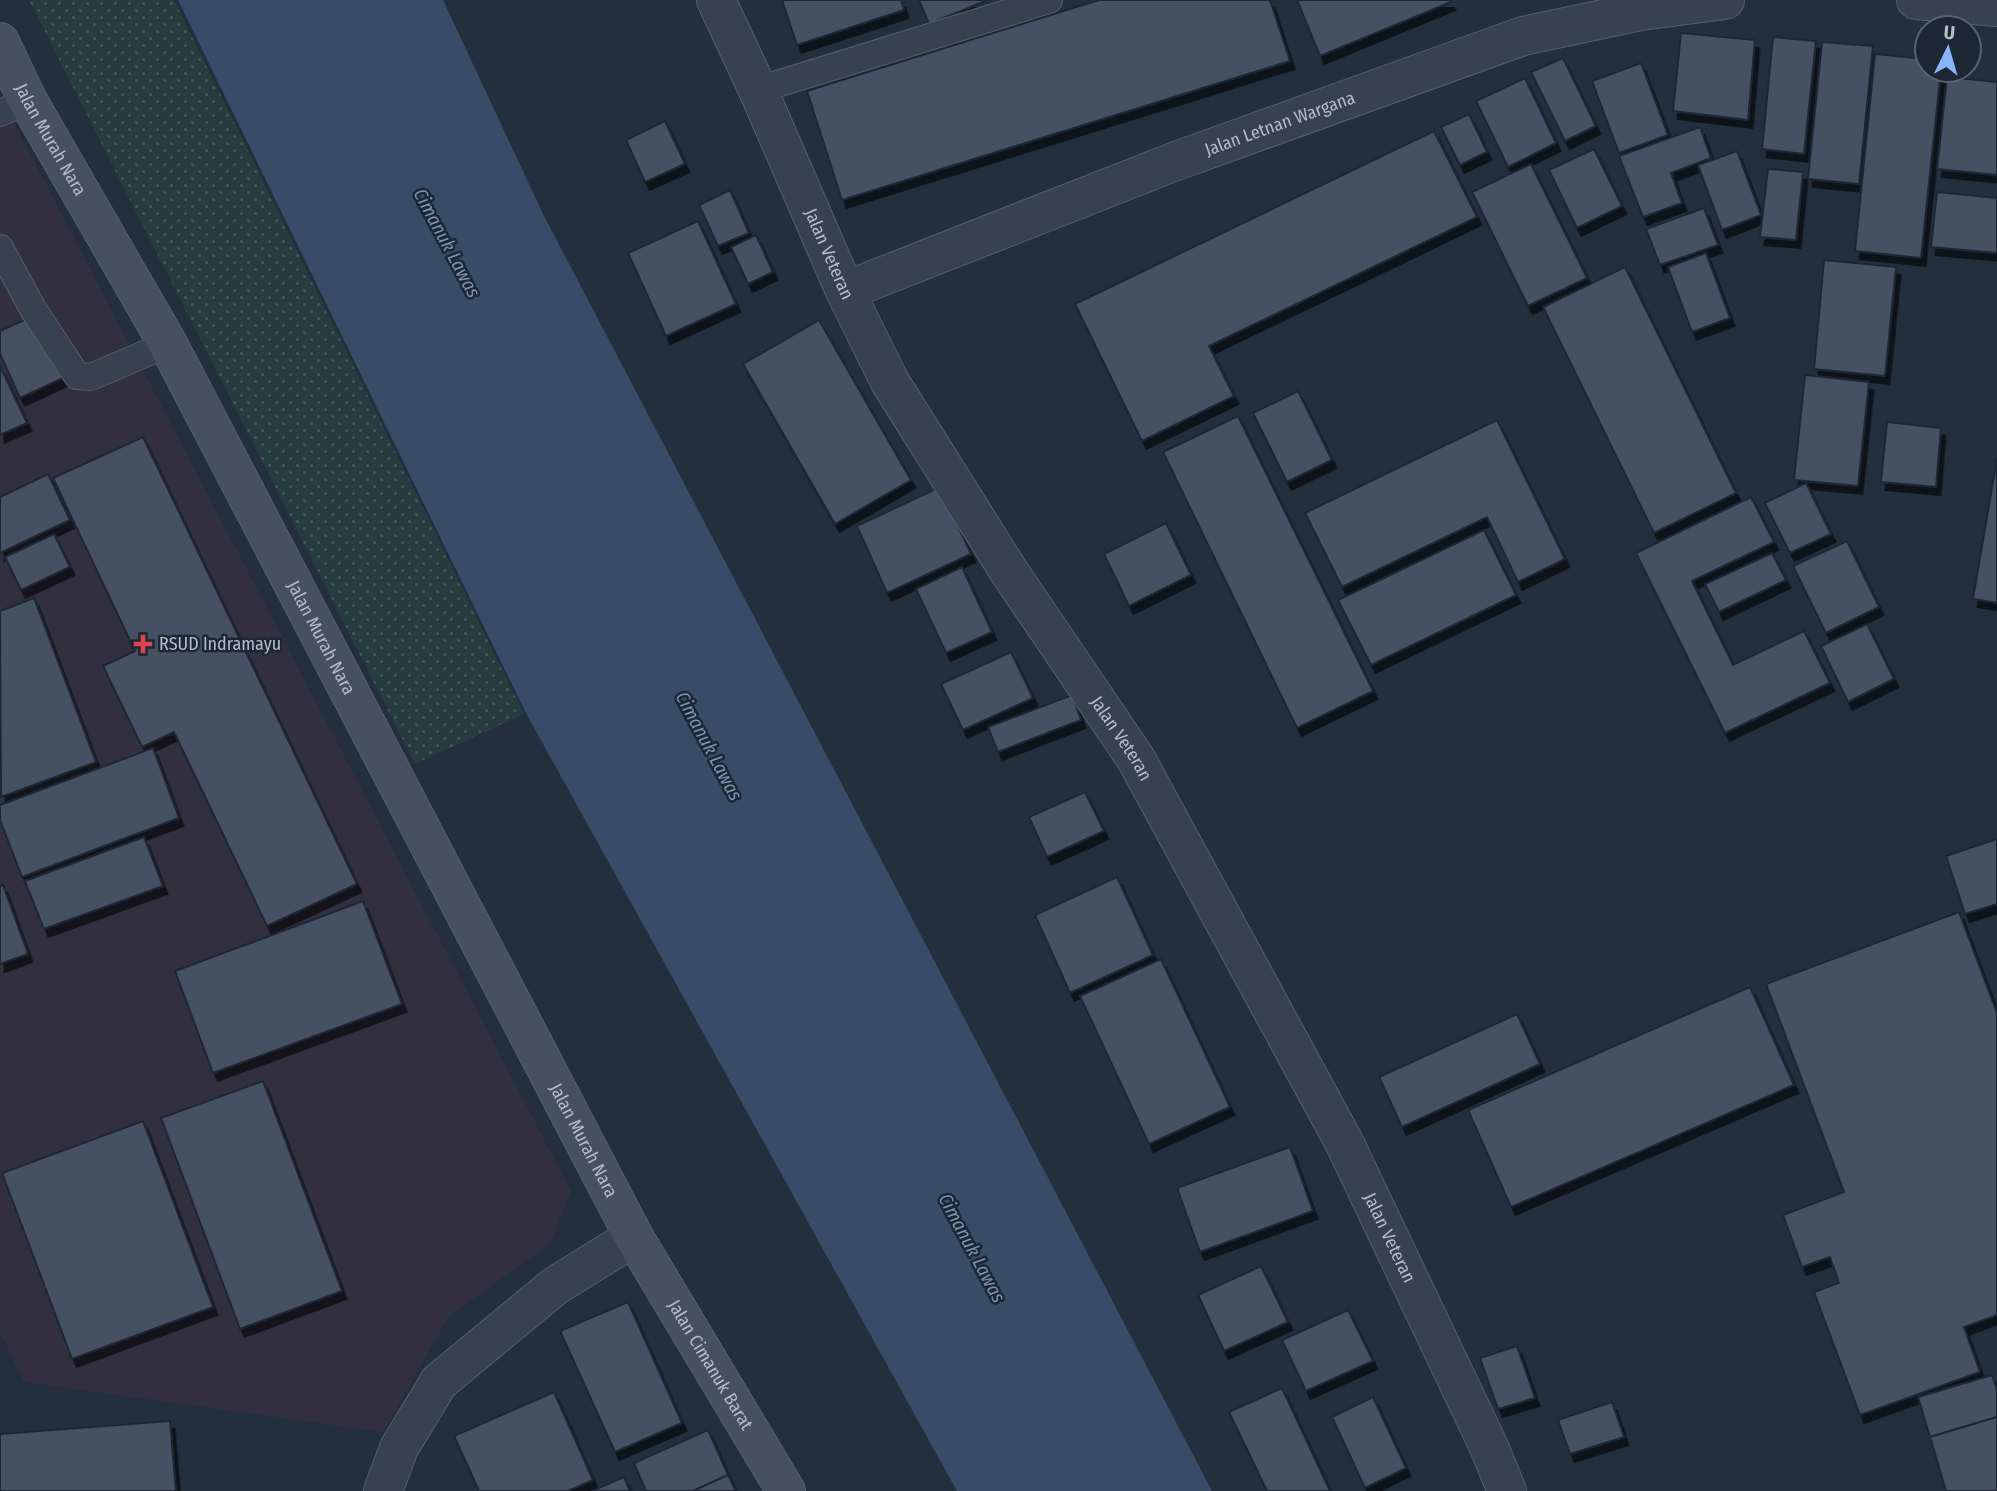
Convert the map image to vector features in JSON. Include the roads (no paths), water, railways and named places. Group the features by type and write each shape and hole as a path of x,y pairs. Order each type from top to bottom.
{"street":[{"name":"Jalan Veteran","path":"716,0 845,291 897,393 1010,573 1136,759 1344,1142 1489,1447 1507,1491"},
{"name":"Jalan Letnan Wargana","path":"845,291 1176,161 1523,36 1641,11 1725,0"},
{"path":"1916,0 1997,7"},
{"name":"Jalan Murah Nara","path":"0,42 14,107 168,344 634,1237"},
{"path":"383,1491 399,1448 439,1382 555,1286 634,1237"},
{"name":"Jalan Cimanuk Barat","path":"634,1237 786,1491"}],"lane":[{"path":"758,90 1049,0"},
{"path":"0,248 33,309 77,376 91,377 168,344"}],"water":[{"name":"Cimanuk Lawas","path":"178,0 443,0 543,214 1212,1491 957,1491 527,715"}],"place":[{"name":"RSUD Indramayu","path":"143,644"}]}
